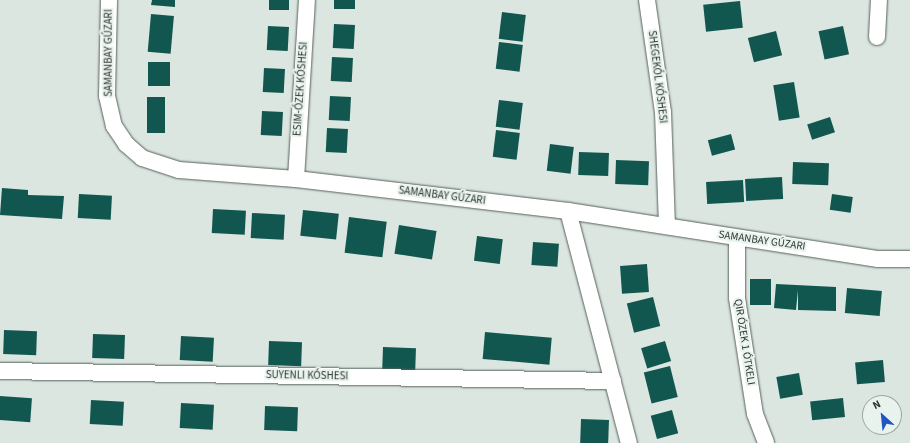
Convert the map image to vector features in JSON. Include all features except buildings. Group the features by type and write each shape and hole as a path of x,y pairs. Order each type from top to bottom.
{"street":[{"path":"109,0 107,96 114,126 126,144 142,158 179,170 296,179 568,211 878,259 910,259"},
{"name":"ESIM-ÓZEK KÓSHESI","path":"296,179 307,0"},
{"name":"SHEGEKÓL KÓSHESI","path":"647,0 663,112 666,226"},
{"path":"877,37 879,0"},
{"path":"568,211 629,443"},
{"path":"737,238 737,298 756,414 766,443"},
{"name":"SUYENLI KÓSHESI","path":"0,371 613,381"}]}
